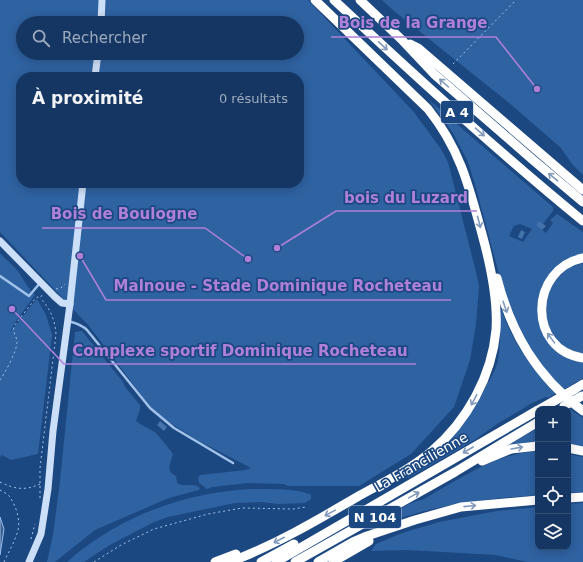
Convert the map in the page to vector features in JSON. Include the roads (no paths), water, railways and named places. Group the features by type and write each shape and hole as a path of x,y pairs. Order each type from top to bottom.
{"highway":[{"path":"230,562 280,541 410,467 432,451 461,420 474,401 489,364 496,329 495,298 488,257 467,179 456,153 439,123 412,93 315,0"},
{"name":"A 4","path":"334,0 404,66 583,221"},
{"name":"A 4","path":"360,0 401,39 434,74 583,202"},
{"path":"401,39 418,48 583,190"},
{"path":"543,156 554,160 583,183"},
{"path":"488,257 494,267 511,321 528,352 555,387 583,411"},
{"path":"583,258 565,266 551,279 544,293 541,308 544,325 552,341 568,354 583,358"},
{"name":"La Francilienne","path":"546,406 579,386"},
{"path":"566,406 583,396"},
{"name":"La Francilienne","path":"276,562 535,412"},
{"path":"455,472 535,424"},
{"path":"455,472 468,468 507,450 535,446"},
{"path":"571,448 583,450"},
{"name":"La Francilienne","path":"295,562 455,472"},
{"path":"571,498 583,497"},
{"path":"318,562 353,542 393,526 461,508 535,500"},
{"path":"333,562 371,539 379,532"},
{"path":"261,562 305,539 320,536"},
{"path":"215,562 236,554 247,555"}],"main road":[{"path":"101,16 102,0"},
{"path":"96,72 97,60"},
{"path":"29,562 41,534 48,488 53,431 70,304 82,188"},
{"path":"0,241 59,301 70,304"}],"lane":[{"path":"0,276 28,296 40,283"},
{"path":"67,321 83,326 87,330 150,408 174,428 234,463"}],"place":[{"name":"Bois de la Grange","path":"537,89"},
{"name":"bois du Luzard","path":"277,248"},
{"name":"Malnoue - Stade Dominique Rocheteau","path":"80,256"},
{"name":"Bois de Boulogne","path":"248,259"},
{"name":"Complexe sportif Dominique Rocheteau","path":"12,309"}]}
